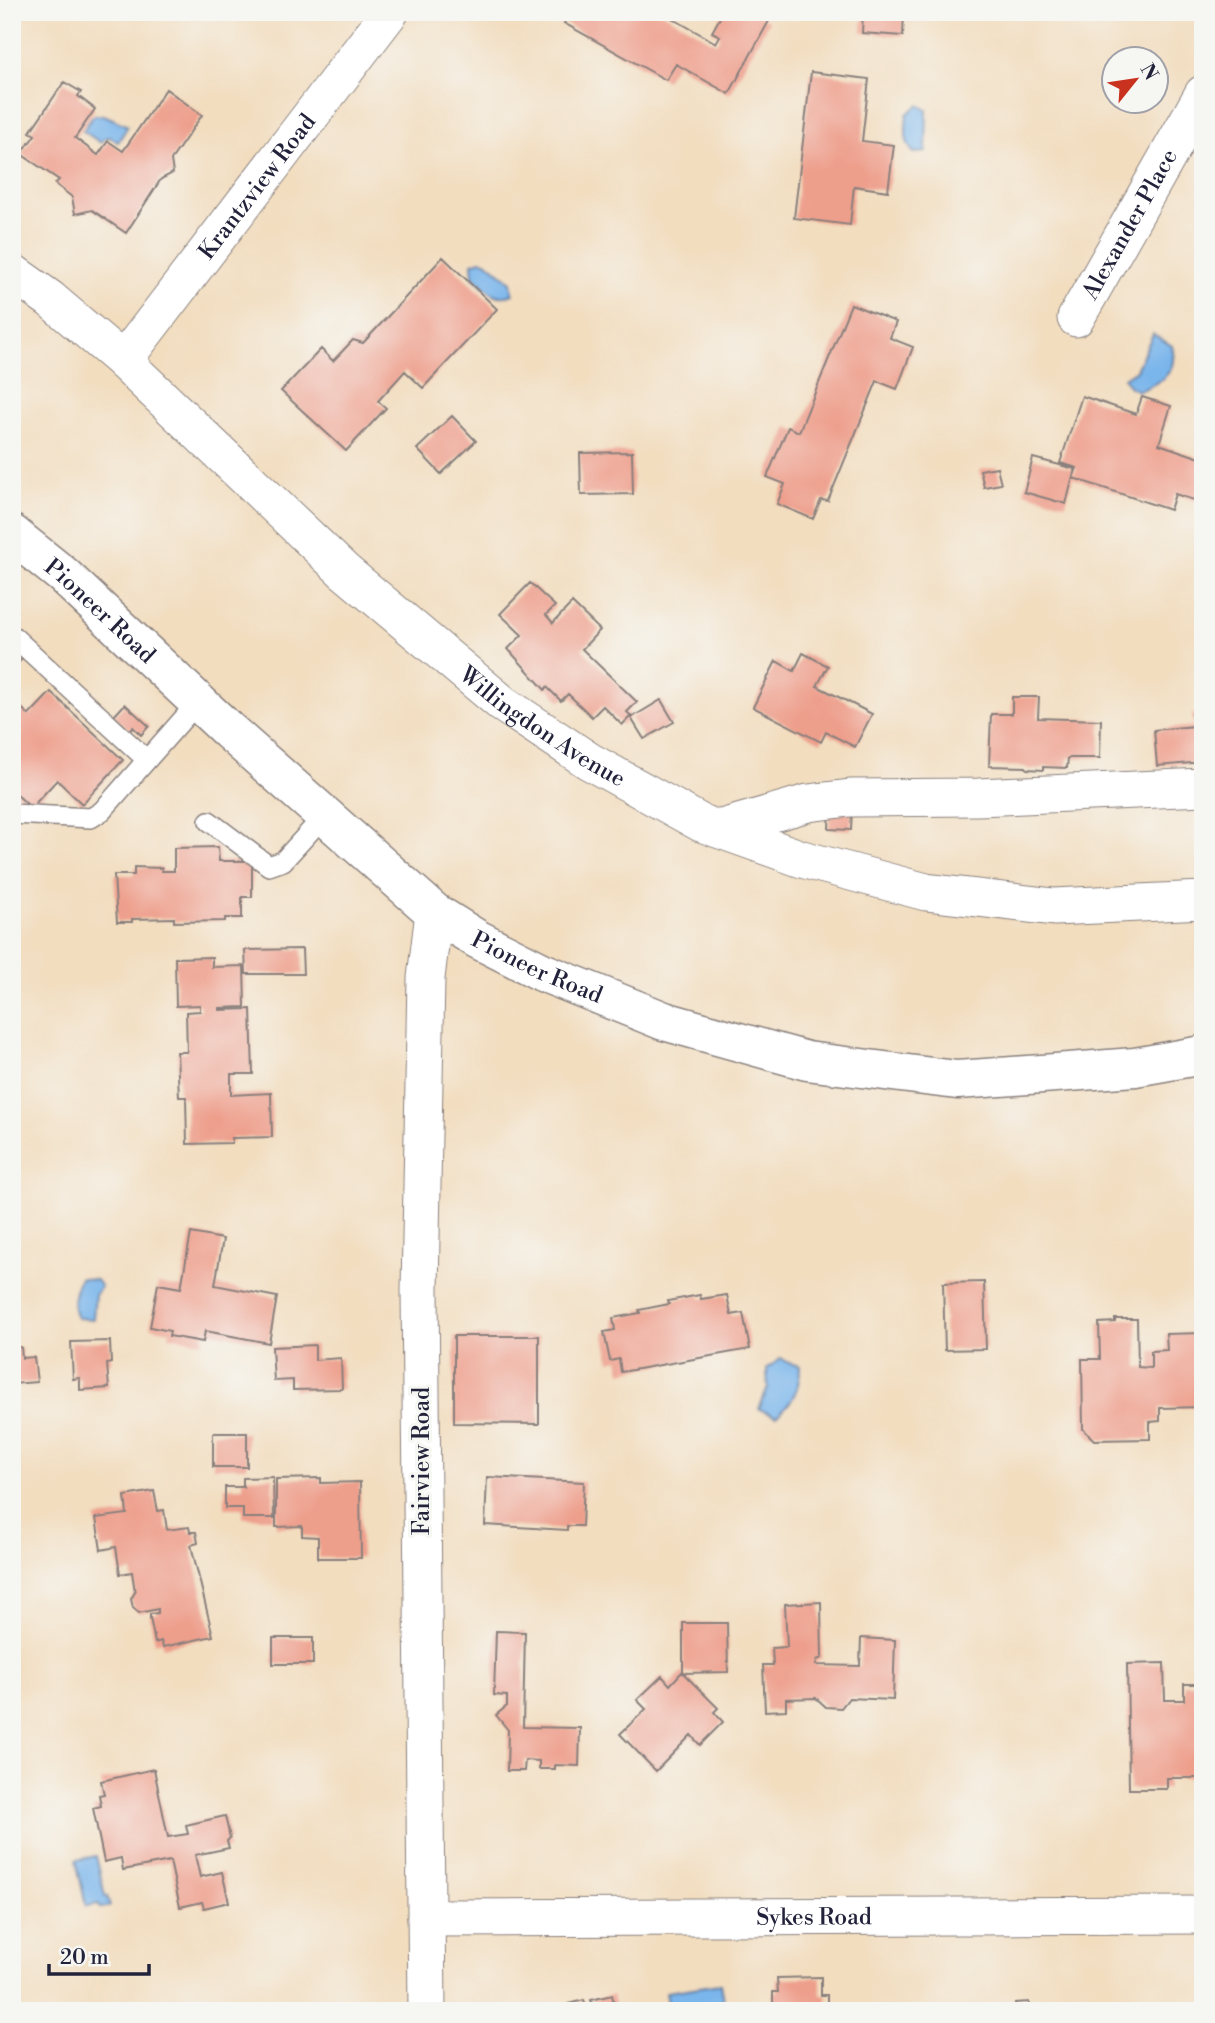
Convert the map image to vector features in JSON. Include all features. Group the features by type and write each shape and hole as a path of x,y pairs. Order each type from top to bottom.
{"main road":[{"name":"Pioneer Road","path":"12,534 63,575 198,702 434,912 477,939 542,972 664,1021 807,1061 957,1080 1135,1067 1203,1055"}],"street":[{"name":"Krantzview Road","path":"123,361 390,12"},
{"name":"Alexander Place","path":"1076,318 1203,94"},
{"name":"Willingdon Avenue","path":"12,272 50,299 123,361 344,571 503,704 589,761 701,823 802,859 926,891 1054,907 1203,900"},
{"path":"718,829 808,803 850,798 978,797 1203,787"},
{"name":"Fairview Road","path":"427,2011 420,1290 426,978 434,912"},
{"name":"Sykes Road","path":"426,1917 1203,1915"}],"lane":[{"path":"12,635 147,760"},
{"path":"12,814 91,818 102,811 198,702"},
{"path":"209,821 269,866 283,861 324,816"}],"water":[{"path":"919,105 927,110 926,152 914,153 907,140 907,114"},
{"path":"104,115 128,126 118,142 110,137 101,143 83,131 93,116"},
{"path":"486,261 511,282 513,294 496,295 473,277 472,263"},
{"path":"1153,334 1172,346 1173,363 1166,376 1138,391 1129,386 1124,378 1136,370"},
{"path":"80,1278 96,1280 101,1287 95,1295 93,1319 77,1318 75,1313 74,1298"},
{"path":"781,1358 800,1366 800,1374 791,1400 776,1416 759,1409 768,1388 767,1369"},
{"path":"96,1856 105,1896 110,1906 101,1908 99,1904 86,1906 76,1860"},
{"path":"720,1984 725,2011 669,2011 666,1992"}],"building":[{"path":"570,12 661,12 716,43 720,36 712,32 723,12 753,12 769,21 729,94 676,64 666,80 564,23"},
{"path":"863,12 904,12 903,36 862,33"},
{"path":"811,72 869,79 862,141 894,145 888,191 854,186 850,225 794,218"},
{"path":"64,82 81,92 78,96 95,109 75,138 98,155 108,141 123,151 166,89 202,115 171,160 173,173 161,179 126,233 92,210 75,214 72,197 55,184 59,180 21,154 35,135 30,132"},
{"path":"443,257 497,309 423,388 405,371 378,401 386,408 346,451 281,391 321,349 333,361 353,340 363,343"},
{"path":"851,304 896,322 890,338 913,347 897,389 877,381 828,501 821,500 813,519 777,504 785,484 767,477 788,427 799,432"},
{"path":"1082,396 1136,414 1142,397 1171,406 1159,444 1203,459 1203,503 1175,494 1170,510 1073,478 1077,468 1060,463"},
{"path":"452,416 476,441 441,474 417,449"},
{"path":"632,452 633,494 581,495 580,453"},
{"path":"1033,458 1075,469 1066,504 1024,492"},
{"path":"997,467 1001,484 984,487 980,470"},
{"path":"530,583 555,606 546,615 553,623 572,603 600,630 582,649 637,702 627,712 631,716 622,725 603,706 592,717 568,694 561,701 547,687 545,690 508,649 522,635 500,614"},
{"path":"12,650 22,659 12,669"},
{"path":"803,653 828,666 817,686 872,714 855,747 826,732 821,742 753,707 776,661 794,671"},
{"path":"51,692 123,760 82,804 57,780 31,808 12,790 12,699 29,715"},
{"path":"1199,694 1203,694 1203,762 1157,766 1154,730 1194,726 1192,714 1200,714"},
{"path":"1012,697 1039,697 1038,718 1101,720 1100,758 1068,758 1067,768 1043,767 1043,770 989,766 991,714 1012,714"},
{"path":"661,700 674,722 644,739 631,718"},
{"path":"125,704 149,726 141,735 133,727 130,731 114,716"},
{"path":"830,808 852,809 851,830 829,829"},
{"path":"218,847 219,861 252,861 252,897 242,897 242,918 174,922 174,918 132,919 132,922 117,922 114,875 134,875 134,867 174,871 174,848"},
{"path":"302,949 303,974 246,974 245,950"},
{"path":"212,957 212,967 244,966 245,1007 220,1010 251,1009 253,1074 231,1074 231,1095 271,1093 272,1137 232,1138 232,1143 187,1144 186,1097 179,1097 177,1052 187,1052 186,1012 200,1011 200,1005 176,1006 175,958"},
{"path":"191,1233 223,1239 215,1285 277,1297 269,1343 205,1331 203,1342 169,1336 170,1331 150,1327 158,1284 181,1288"},
{"path":"984,1282 986,1349 945,1350 943,1283"},
{"path":"700,1295 701,1299 727,1295 731,1315 743,1313 750,1349 621,1372 619,1359 610,1361 604,1332 615,1330 613,1318 640,1313 639,1310 669,1304 668,1301"},
{"path":"1115,1319 1137,1319 1138,1367 1151,1368 1151,1351 1167,1350 1166,1334 1203,1333 1203,1407 1160,1408 1160,1421 1150,1422 1150,1439 1094,1440 1083,1429 1082,1359 1100,1359 1099,1323 1115,1322"},
{"path":"454,1336 539,1336 539,1424 454,1423"},
{"path":"110,1341 111,1363 107,1364 109,1388 80,1390 80,1378 73,1379 71,1342"},
{"path":"315,1345 315,1360 341,1358 342,1389 293,1390 293,1380 274,1381 272,1347"},
{"path":"21,1347 22,1358 34,1357 37,1382 12,1384 12,1348"},
{"path":"213,1433 247,1433 247,1467 213,1467"},
{"path":"273,1477 274,1518 243,1518 243,1508 225,1508 225,1487 243,1487 243,1478"},
{"path":"487,1477 584,1482 582,1526 567,1526 567,1530 485,1525"},
{"path":"321,1478 321,1483 360,1482 361,1558 318,1558 318,1537 302,1536 302,1526 276,1527 276,1479"},
{"path":"154,1491 158,1511 164,1510 167,1530 189,1527 190,1532 196,1532 198,1543 191,1545 213,1636 163,1647 161,1641 155,1643 150,1614 158,1613 158,1609 139,1613 133,1608 131,1599 135,1592 132,1572 120,1574 116,1547 101,1550 96,1518 127,1514 125,1496"},
{"path":"821,1602 822,1658 817,1660 816,1665 860,1666 861,1638 895,1640 893,1700 849,1698 841,1708 826,1707 816,1698 786,1699 786,1710 765,1711 763,1665 773,1665 772,1648 787,1647 785,1604"},
{"path":"683,1623 727,1623 728,1672 683,1673"},
{"path":"496,1631 525,1632 523,1727 580,1728 579,1766 555,1765 555,1769 539,1769 539,1761 525,1760 524,1771 507,1771 508,1730 496,1715 507,1706 507,1696 494,1695"},
{"path":"273,1638 313,1638 313,1664 273,1664"},
{"path":"1164,1663 1165,1700 1184,1700 1184,1684 1203,1684 1203,1778 1167,1778 1167,1789 1129,1789 1127,1664"},
{"path":"682,1672 718,1708 714,1712 723,1722 700,1745 691,1735 656,1771 620,1734 646,1709 637,1700 662,1676 670,1685"},
{"path":"154,1769 168,1837 188,1834 186,1825 225,1816 230,1838 227,1841 229,1848 195,1855 200,1877 222,1872 229,1902 204,1908 202,1902 180,1907 170,1861 123,1870 121,1858 104,1862 93,1808 101,1806 99,1795 104,1794 101,1781"},
{"path":"821,1977 821,1995 827,1995 827,2011 773,2011 773,1992 778,1992 777,1978"},
{"path":"612,1995 616,2011 593,2011 591,2000"},
{"path":"584,2000 587,2011 570,2011 568,2004"},
{"path":"1029,2002 1029,2011 1015,2011 1015,2003"},
{"path":"980,2007 992,2007 992,2011 980,2011"}]}
